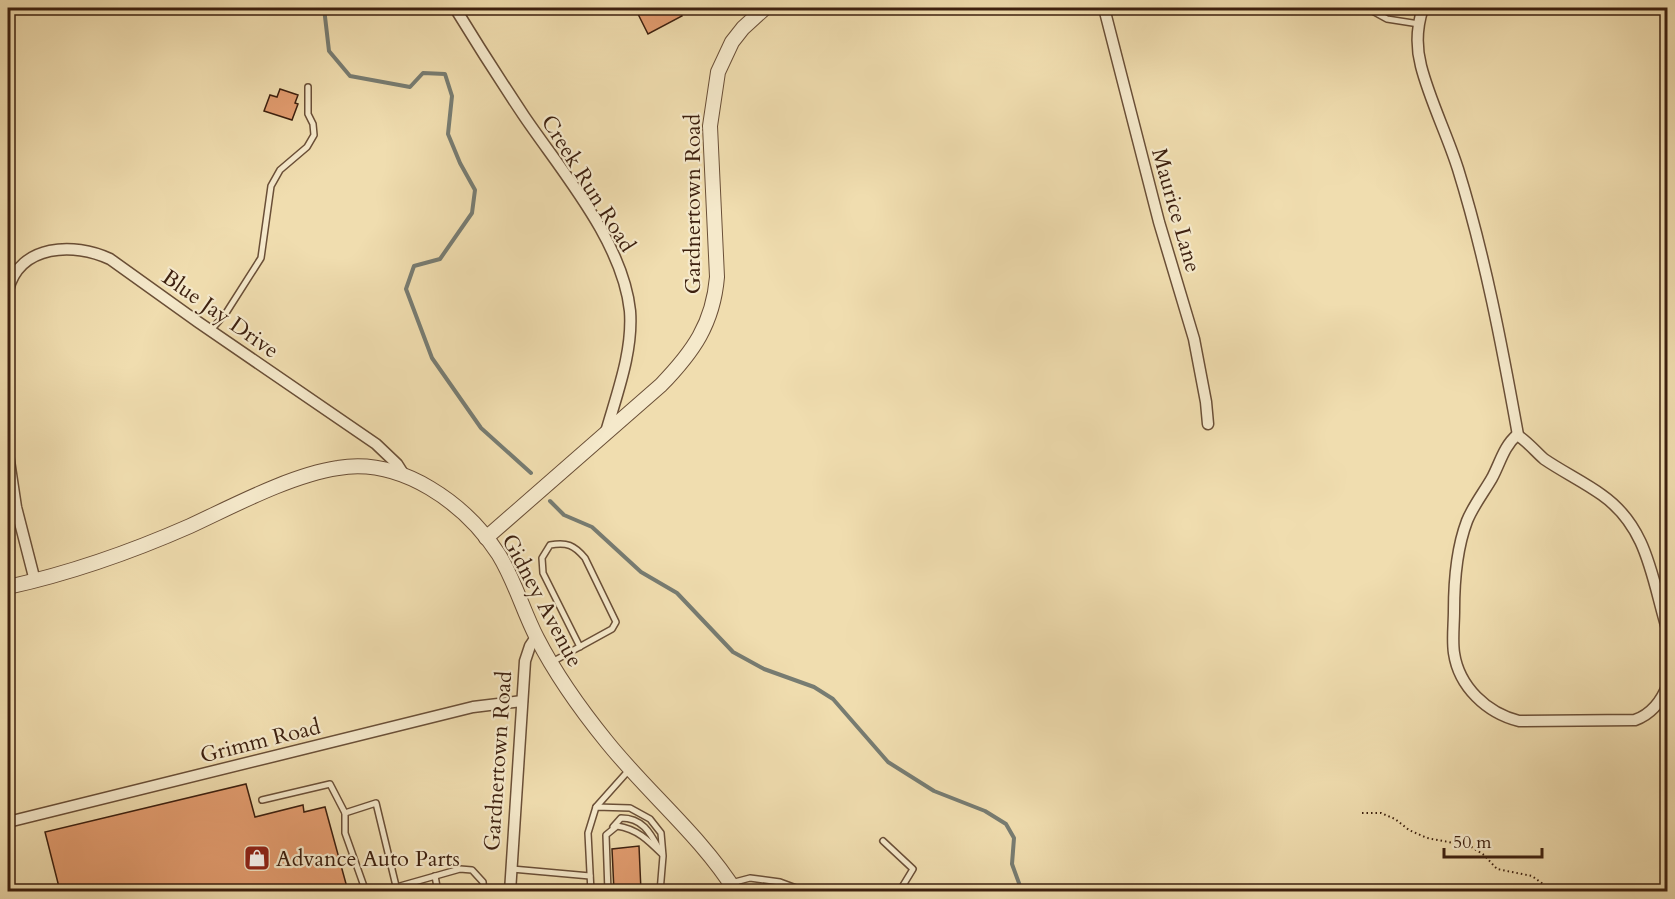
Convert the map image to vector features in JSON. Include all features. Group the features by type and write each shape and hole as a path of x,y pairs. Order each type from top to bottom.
{"street":[{"name":"Creek Run Road","path":"455,8 611,247 625,281 630,312 629,339 625,366 606,432"},
{"name":"Gardnertown Road","path":"486,538 661,385 684,361 698,340 709,316 715,296 717,277 710,126 718,72 732,42 743,28 765,8"},
{"name":"Maurice Lane","path":"1104,8 1158,222 1194,339 1208,424"},
{"path":"1423,8 1418,42 1421,65 1457,168 1483,262 1518,435 1544,458 1604,496 1626,516 1645,549 1668,632"},
{"name":"Blue Jay Drive","path":"8,290 14,273 30,259 52,250 69,248 95,252 110,259 210,331 376,444 397,464 404,476"},
{"path":"1518,435 1509,442 1493,476 1474,507 1467,522 1457,558 1454,582 1454,652 1461,676 1476,697 1490,709 1519,721 1635,720 1652,711 1668,684"},
{"path":"8,454 16,507 35,581"},
{"name":"Gidney Avenue","path":"8,587 104,561 287,483 335,468 352,466 385,470 404,476 447,499 486,538 512,579 536,637 561,680 607,742 703,847 734,887"},
{"name":"Gardnertown Road","path":"510,891 525,661 536,637"},
{"name":"Grimm Road","path":"8,822 473,707 522,701"}],"lane":[{"path":"1367,8 1387,19 1419,24"},
{"path":"210,331 226,313 261,258 271,186 280,170 307,147 314,135 313,124 308,114 308,87"},
{"path":"551,663 580,647 612,629 616,622 585,558 577,549 564,542 550,545 542,558 543,573 580,647"},
{"path":"591,891 588,833 596,807 631,769"},
{"path":"262,800 330,784 345,813 345,833 366,891"},
{"path":"345,813 376,802 396,886"},
{"path":"596,807 630,808 650,819 661,833 663,856 660,891"},
{"path":"608,891 606,835 621,818 630,818 648,828 663,856"},
{"path":"606,835 617,826 627,828 646,837 663,856"},
{"path":"883,841 913,869 899,891"},
{"path":"379,891 460,869 472,870 483,882 484,891"},
{"path":"510,869 590,876"},
{"path":"435,876 438,891"},
{"path":"734,887 750,878 780,882 807,891"}],"path":[{"path":"1362,813 1381,813 1427,838 1470,846 1484,855 1497,869 1532,876 1554,891"}],"building":[{"path":"635,8 678,8 682,16 648,34"},
{"path":"280,89 298,95 295,103 298,104 292,120 264,111 270,95 277,97"},
{"path":"246,784 255,817 303,805 304,812 325,807 348,891 60,891 45,832"},
{"path":"639,846 641,891 614,891 612,849"}],"waterway":[{"path":"324,8 329,51 350,76 410,87 423,73 445,74 452,96 448,134 475,190 472,213 440,259 414,266 406,289 432,358 481,428 531,473"},
{"path":"550,501 564,515 592,527 641,572 677,593 733,652 764,669 814,687 833,699 888,762 934,791 985,811 1006,824 1014,838 1012,864 1020,886 1026,892"}],"place":[{"name":"Advance Auto Parts","path":"257,858"}]}
